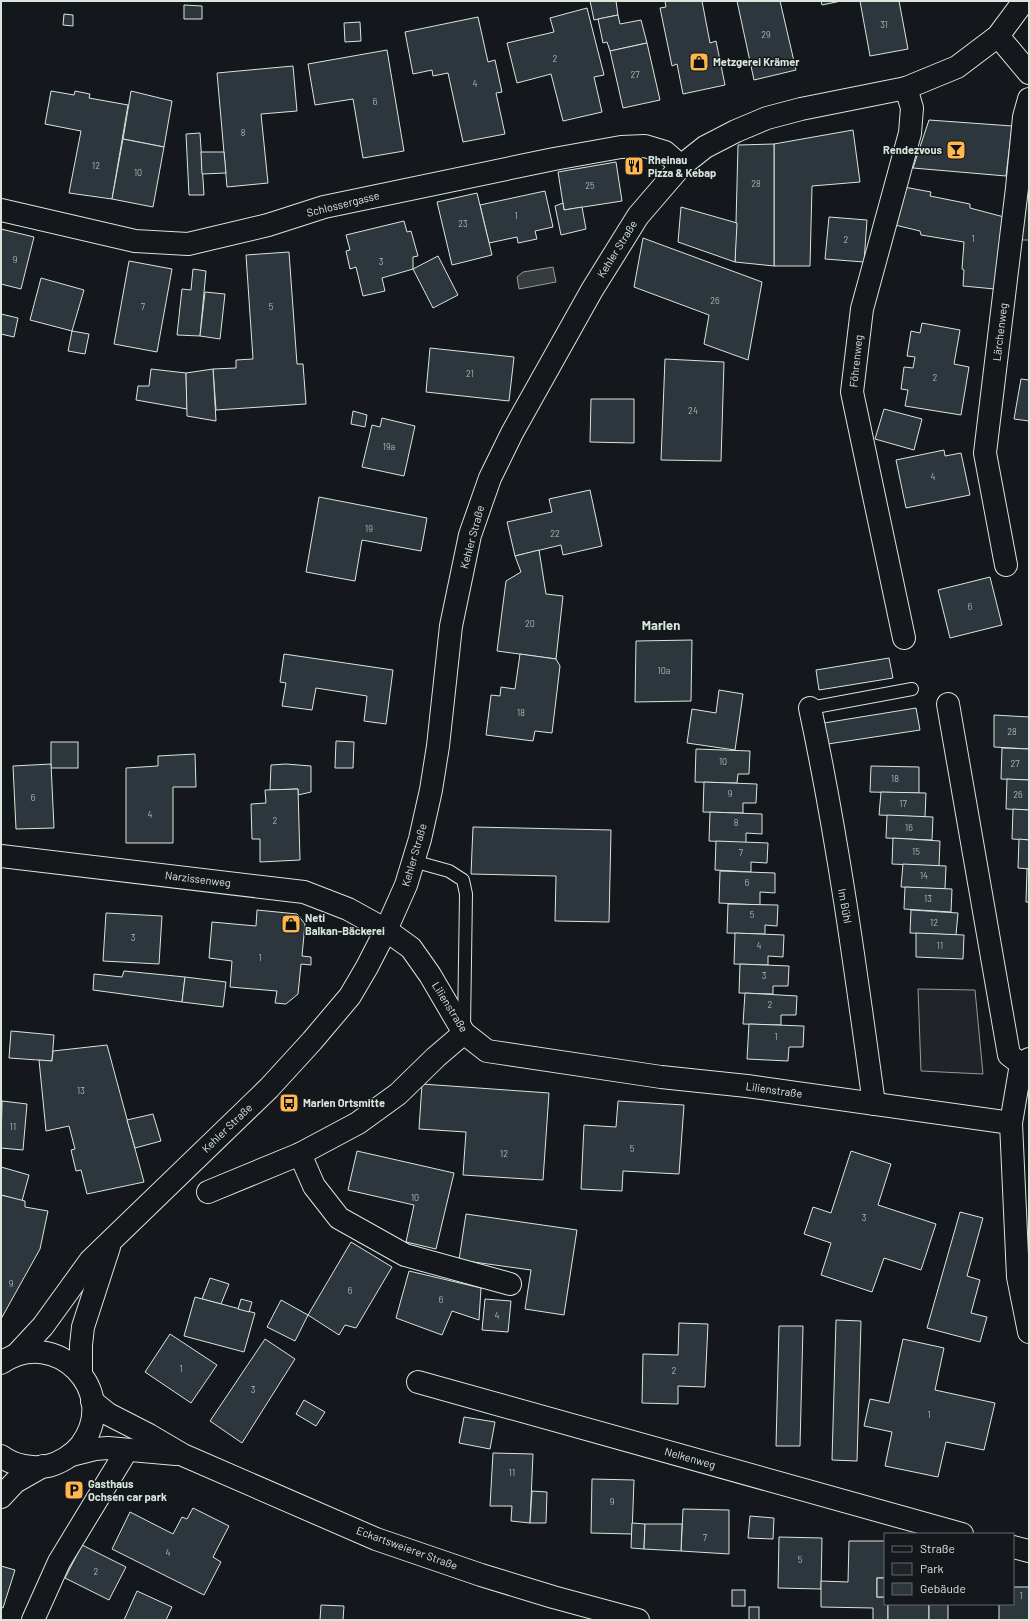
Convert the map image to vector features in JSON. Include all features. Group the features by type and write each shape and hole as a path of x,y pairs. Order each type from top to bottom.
{"street":[{"name":"Kehler Straße","path":"9,1358 43,1326 90,1261 269,1088 312,1041 350,996 367,967 386,930 406,885 420,840 431,790 438,746 451,626 470,535 490,478 512,433 592,290 638,216 681,166 706,147 736,131 767,118 800,109 906,88 957,67 998,36 1024,1"},
{"path":"998,36 1029,73"},
{"name":"Föhrenweg","path":"904,638 852,392 862,309 910,132 912,108 906,88"},
{"name":"Lärchenweg","path":"1006,565 985,453 1024,117 1029,99"},
{"name":"Schlossergasse","path":"1,210 134,241 188,244 268,225 324,207 554,159 621,147 645,146 666,152 681,166"},
{"path":"948,704 1009,1055 1025,1062 1011,1123 1029,1332"},
{"name":"Im Bühl","path":"810,708 819,750 855,965 874,1104"},
{"name":"Narzissenweg","path":"1,856 304,892 348,909 386,930"},
{"name":"Lilienstraße","path":"386,930 411,948 430,975 464,1033 487,1051 514,1056 1011,1123"},
{"path":"208,1192 300,1154 358,1123 398,1094 436,1057 464,1033"},
{"path":"300,1154 314,1186 339,1218 405,1255 510,1284"},
{"name":"Kehler Straße","path":"81,1374 83,1327 102,1262 111,1240"},
{"name":"Kehler Straße","path":"1,1456 13,1463 23,1466 43,1466 53,1464 71,1455 84,1440 92,1421 92,1401 86,1382 81,1374 66,1360 37,1351 9,1358"},
{"name":"Nelkenweg","path":"418,1382 958,1533"},
{"name":"Eckartsweierer Straße","path":"92,1401 108,1414 150,1435 183,1455 376,1539 488,1578 638,1620"},
{"name":"Eckartsweierer Straße","path":"71,1455 95,1449 108,1448 183,1455"},
{"path":"33,1620 59,1562 127,1450"},
{"name":"Kehler Straße","path":"1,1497 15,1482 43,1466"},
{"path":"1014,1547 1029,1551"}],"lane":[{"path":"810,708 912,689"},
{"path":"413,861 449,871 463,880 466,894 464,1033"}],"green space":[{"path":"918,989 975,990 983,1074 921,1071"}],"shaded area":[{"path":"1029,147 1029,240 1022,240"},
{"path":"553,267 556,282 519,289 517,277 523,272"}],"building":[{"path":"590,1 616,1 618,15 594,20"},
{"path":"665,1 702,1 710,43 716,41 725,85 683,94 677,64 672,66 660,8 666,7"},
{"path":"737,1 780,1 796,70 754,80"},
{"path":"821,1 841,1 822,5"},
{"path":"860,1 899,1 908,49 870,56"},
{"path":"184,5 202,6 202,19 184,19"},
{"path":"587,8 604,75 594,77 602,112 563,121 551,74 517,83 507,43 554,32 550,18"},
{"path":"64,14 73,15 73,26 63,25"},
{"path":"618,15 620,24 641,20 647,43 610,51 607,42 603,43 598,19"},
{"path":"478,17 488,62 495,60 502,92 496,93 505,134 463,142 448,73 433,76 432,70 413,74 405,32"},
{"path":"360,22 361,41 345,42 344,23"},
{"path":"647,43 660,100 623,108 610,51"},
{"path":"387,50 404,151 363,158 353,99 315,105 308,64"},
{"path":"293,66 297,111 261,114 268,183 227,187 217,73"},
{"path":"51,91 74,95 75,91 90,94 89,98 128,105 112,199 69,193 81,131 45,124"},
{"path":"131,91 172,101 164,147 123,139"},
{"path":"929,120 1012,126 1006,176 913,168"},
{"path":"853,130 860,182 812,186 810,266 774,266 774,144"},
{"path":"200,133 204,195 189,195 186,134"},
{"path":"123,139 164,147 153,207 112,199"},
{"path":"774,144 774,266 735,262 738,145"},
{"path":"201,152 224,152 226,173 202,174"},
{"path":"616,162 622,201 564,210 558,172"},
{"path":"904,187 931,192 930,196 970,204 970,208 1004,217 995,289 963,286 964,270 962,269 964,242 921,235 920,231 895,225"},
{"path":"545,191 553,227 535,231 537,239 518,243 517,237 489,243 480,205"},
{"path":"477,193 492,255 452,265 437,202"},
{"path":"563,203 564,210 582,207 586,229 561,235 555,206"},
{"path":"681,207 737,223 735,262 678,242"},
{"path":"829,217 867,220 864,262 825,259"},
{"path":"404,221 407,232 411,231 418,256 413,257 413,269 382,278 385,291 363,296 356,267 350,269 346,251 350,250 346,235"},
{"path":"1,229 34,237 21,289 1,284"},
{"path":"643,238 762,282 748,360 704,344 709,315 634,287"},
{"path":"289,252 297,364 303,364 306,404 216,410 213,369 236,368 236,360 253,359 246,255"},
{"path":"438,256 458,295 433,308 413,269"},
{"path":"129,261 172,269 157,352 114,344"},
{"path":"193,269 206,271 200,336 177,335 182,289 191,290"},
{"path":"41,278 84,290 72,331 30,320"},
{"path":"205,292 225,294 220,339 200,336"},
{"path":"1,314 18,318 14,337 1,334"},
{"path":"922,323 960,330 954,364 969,367 961,415 905,406 908,390 901,389 904,367 913,368 915,357 907,356 911,331 920,333"},
{"path":"72,331 89,334 85,354 68,351"},
{"path":"430,348 514,357 509,401 426,392"},
{"path":"665,359 724,362 721,461 661,460"},
{"path":"151,369 186,373 187,409 136,400 138,386 149,386"},
{"path":"213,369 216,421 187,416 186,373"},
{"path":"1021,379 1029,380 1029,421 1014,419"},
{"path":"591,399 634,399 634,443 590,442"},
{"path":"884,409 922,419 914,450 875,439"},
{"path":"353,411 367,415 365,427 351,424"},
{"path":"382,418 415,426 404,476 362,467 372,425 380,427"},
{"path":"944,450 945,456 961,453 970,495 906,508 896,460"},
{"path":"590,490 602,546 563,555 561,545 515,556 507,522 552,512 549,499"},
{"path":"319,497 427,518 421,551 362,540 355,581 306,572"},
{"path":"539,550 546,594 563,596 556,659 497,651 506,581 521,572 515,556"},
{"path":"990,577 1002,625 950,638 938,590"},
{"path":"692,640 691,701 635,702 636,641"},
{"path":"284,654 393,670 386,724 364,721 367,696 316,688 312,710 282,706 286,683 280,682"},
{"path":"520,654 556,659 560,666 552,733 535,731 533,741 486,735 491,695 500,696 501,687 515,689"},
{"path":"889,658 893,678 819,690 816,670"},
{"path":"719,690 743,694 735,750 687,743 692,709 716,713"},
{"path":"916,708 920,730 828,744 824,723"},
{"path":"994,715 1029,717 1029,749 994,747"},
{"path":"336,741 354,742 353,768 335,768"},
{"path":"51,742 78,742 78,768 51,768"},
{"path":"1002,748 1029,749 1029,780 1001,779"},
{"path":"696,749 750,751 749,774 738,774 737,783 695,782"},
{"path":"195,754 196,787 173,787 173,843 126,843 126,768 158,766 158,756"},
{"path":"51,764 54,828 16,829 13,766"},
{"path":"286,764 311,766 311,792 298,795 298,789 270,790 271,765"},
{"path":"871,766 919,767 919,793 870,792"},
{"path":"1007,779 1029,780 1029,810 1006,809"},
{"path":"704,782 757,784 756,803 743,803 743,813 703,812"},
{"path":"298,789 300,860 260,862 260,839 252,839 251,804 266,803 265,790"},
{"path":"881,792 926,793 925,817 879,815"},
{"path":"1013,809 1029,810 1029,840 1012,839"},
{"path":"710,812 762,814 762,834 746,833 746,843 709,841"},
{"path":"887,815 933,817 932,840 886,838"},
{"path":"473,827 611,830 609,922 555,921 556,876 471,874"},
{"path":"893,838 940,841 939,866 892,864"},
{"path":"1019,839 1029,840 1029,869 1018,868"},
{"path":"716,841 768,843 767,863 751,862 751,872 715,870"},
{"path":"903,864 946,866 945,889 901,887"},
{"path":"1027,869 1029,869 1029,902 1026,902"},
{"path":"720,871 775,873 775,893 760,892 760,905 719,903"},
{"path":"905,887 952,889 951,912 904,909"},
{"path":"728,904 778,905 777,926 765,925 765,934 727,933"},
{"path":"257,910 297,914 305,924 302,956 311,957 311,965 301,964 298,994 286,1004 275,1003 277,991 230,987 232,961 209,958 212,922 256,926"},
{"path":"911,910 958,913 956,935 910,933"},
{"path":"106,913 162,916 159,964 103,961"},
{"path":"735,933 784,935 783,957 768,956 768,965 734,964"},
{"path":"916,933 964,935 963,959 916,957"},
{"path":"740,964 789,966 788,986 773,986 773,994 739,993"},
{"path":"124,971 185,977 182,1002 93,990 94,974 122,977"},
{"path":"185,977 226,982 223,1007 182,1002"},
{"path":"745,993 797,996 796,1015 781,1015 781,1025 743,1024"},
{"path":"749,1024 804,1026 803,1047 789,1047 788,1061 747,1059"},
{"path":"11,1031 54,1035 52,1061 9,1058"},
{"path":"107,1045 144,1182 87,1194 81,1170 76,1171 71,1150 75,1149 69,1126 46,1131 39,1060 52,1061 53,1051"},
{"path":"422,1084 549,1093 543,1180 463,1175 466,1132 419,1129"},
{"path":"2,1101 27,1104 23,1150 1,1148"},
{"path":"618,1101 684,1105 679,1174 623,1171 622,1191 581,1189 584,1125 616,1127"},
{"path":"153,1114 161,1141 135,1148 127,1120"},
{"path":"357,1151 454,1173 436,1249 406,1242 414,1205 348,1190"},
{"path":"851,1151 891,1164 878,1205 936,1224 921,1270 884,1258 872,1292 821,1275 831,1243 804,1234 813,1207 831,1213"},
{"path":"1,1167 29,1175 22,1201 1,1195"},
{"path":"1,1195 25,1201 25,1207 48,1211 40,1249 1,1319"},
{"path":"960,1212 983,1218 967,1276 980,1280 971,1313 987,1317 980,1342 927,1328"},
{"path":"466,1214 577,1230 564,1315 525,1309 531,1270 459,1260"},
{"path":"351,1242 392,1267 356,1328 345,1325 339,1335 308,1315"},
{"path":"409,1271 481,1288 479,1320 452,1311 442,1335 396,1318"},
{"path":"210,1278 229,1284 221,1304 202,1299"},
{"path":"195,1297 255,1313 244,1352 184,1336"},
{"path":"241,1299 252,1302 249,1312 238,1309"},
{"path":"485,1299 511,1301 508,1332 482,1330"},
{"path":"281,1300 308,1315 295,1341 267,1327"},
{"path":"836,1320 861,1321 857,1461 832,1460"},
{"path":"679,1323 708,1324 705,1387 678,1386 678,1404 642,1403 643,1354 678,1355"},
{"path":"779,1326 803,1326 800,1446 776,1446"},
{"path":"170,1334 217,1365 191,1403 145,1372"},
{"path":"265,1339 295,1359 242,1443 210,1421"},
{"path":"903,1339 944,1348 935,1390 995,1403 984,1450 946,1442 938,1477 885,1466 892,1432 864,1426 870,1399 889,1403"},
{"path":"304,1400 325,1412 316,1426 296,1414"},
{"path":"464,1417 495,1422 490,1449 459,1443"},
{"path":"493,1453 533,1454 530,1523 511,1521 512,1506 490,1506"},
{"path":"592,1479 634,1480 632,1534 591,1533"},
{"path":"532,1491 547,1492 546,1523 530,1523"},
{"path":"193,1508 229,1526 213,1557 221,1562 204,1595 112,1549 130,1512 173,1534 182,1517 187,1519"},
{"path":"683,1509 729,1510 729,1554 681,1551"},
{"path":"750,1516 774,1518 773,1539 748,1538"},
{"path":"632,1523 645,1524 644,1549 631,1548"},
{"path":"645,1524 682,1524 681,1551 644,1549"},
{"path":"779,1537 822,1538 821,1589 778,1588"},
{"path":"849,1541 884,1541 884,1578 877,1578 877,1597 884,1597 884,1605 888,1605 888,1620 873,1620 873,1608 821,1607 821,1581 848,1582"},
{"path":"82,1545 126,1567 109,1600 65,1578"},
{"path":"1,1566 15,1570 3,1608 1,1607"},
{"path":"877,1578 884,1578 884,1597 877,1597"},
{"path":"1014,1587 1029,1587 1029,1620 999,1620 999,1605 1014,1605"},
{"path":"732,1590 745,1590 745,1606 732,1606"},
{"path":"137,1591 172,1607 166,1620 124,1620"},
{"path":"321,1605 344,1606 343,1620 320,1620"},
{"path":"888,1605 929,1605 929,1620 888,1620"},
{"path":"929,1605 948,1605 948,1620 929,1620"},
{"path":"749,1607 759,1607 759,1620 749,1620"}],"place":[{"name":"Metzgerei Krämer","path":"699,62"},
{"name":"Rendezvous","path":"956,150"},
{"name":"Rheinau Pizza & Kebap","path":"634,166"},
{"name":"Neti Balkan-Bäckerei","path":"291,924"},
{"name":"Marlen Ortsmitte","path":"289,1103"},
{"name":"Gasthaus Ochsen car park","path":"74,1490"}],"district":[{"name":"Marlen","path":"661,625"}]}
